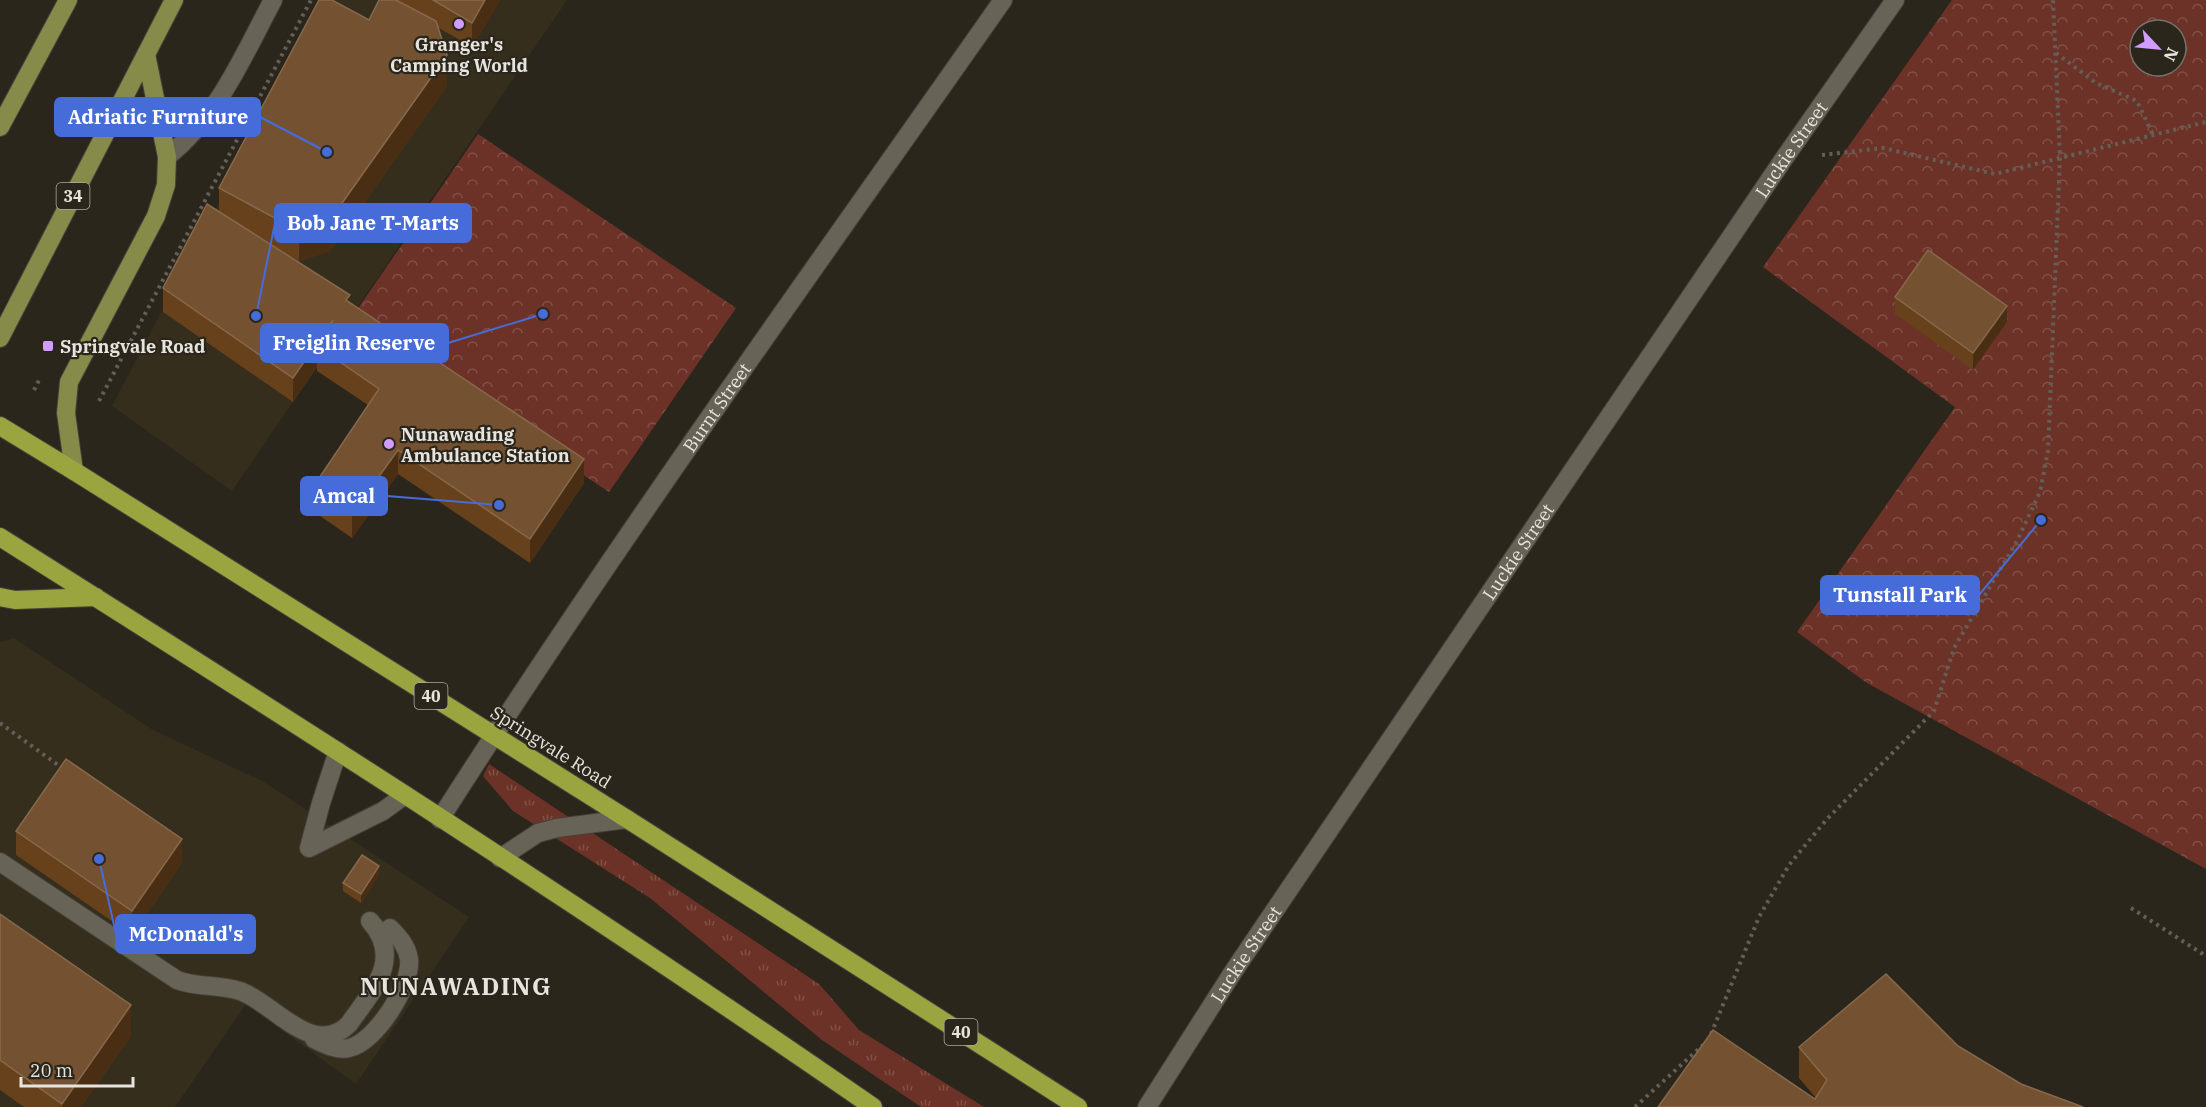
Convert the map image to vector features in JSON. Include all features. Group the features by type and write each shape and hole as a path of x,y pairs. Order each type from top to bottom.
{"highway":[{"name":"Springvale Road","path":"0,426 627,819 1078,1107"},
{"path":"0,537 338,751 723,1005 873,1107"},
{"path":"0,597 15,600 96,597"}],"main road":[{"path":"0,127 68,0"},
{"name":"34","path":"0,338 174,0"},
{"path":"74,471 66,413 69,382 156,216 166,185 167,157 146,54"}],"street":[{"path":"167,157 186,141 212,111 273,0"},
{"name":"Burnt Street","path":"440,819 493,736 633,529 1003,0"},
{"name":"Luckie Street","path":"1147,1107 1233,972 1783,160 1895,0"},
{"path":"338,751 309,848 383,811 405,795"},
{"path":"500,858 538,833 557,828 627,819"},
{"path":"0,862 170,976 189,985 231,988 243,992 326,1045 338,1048 349,1048 360,1044 371,1035 401,992 409,970 409,959 405,946 390,928"},
{"path":"296,1027 321,1036 342,1031 372,991 382,975 385,953 381,933 370,921"}],"path":[{"path":"99,401 311,0"},
{"path":"1635,1107 1710,1038 1759,917 1789,865 1826,820 1934,711 1954,648 2017,541 2040,492 2048,451 2060,157 2053,0"},
{"path":"2056,52 2096,83 2137,101 2153,135"},
{"path":"1783,160 1883,148 1995,174 2206,122"},
{"path":"0,723 67,772"},
{"path":"2131,908 2206,956"}],"shaded area":[{"path":"326,0 567,0 232,491 112,406"},
{"path":"14,638 153,730 264,782 469,917 356,1084 246,1004 175,1107 0,1107 0,642"}],"green space":[{"path":"1952,0 2206,0 2206,869 1867,683 1797,632 1955,407 1763,267"},
{"path":"478,134 736,308 609,492 350,320"},
{"path":"489,764 819,984 859,1030 984,1107 921,1107 822,1040 650,898 513,811 483,776"}],"building":[{"path":"319,0 332,0 369,20 379,0 396,0 436,21 447,55 330,220 299,231 219,188"},
{"path":"433,0 485,0 472,23"},
{"path":"207,204 350,295 346,300 584,459 530,539 398,450 352,514 313,487 379,389 317,346 333,320 293,378 163,288"},
{"path":"1928,250 2007,306 1973,353 1895,297"},
{"path":"66,759 182,839 132,911 16,831"},
{"path":"362,855 379,866 361,894 343,883"},
{"path":"0,914 131,1005 62,1104 0,1060"},
{"path":"1886,974 1958,1046 2021,1084 2083,1107 1658,1107 1713,1030 1815,1099 1827,1080 1799,1047"}],"place":[{"name":"Granger's Camping World","path":"459,24"},
{"name":"Adriatic Furniture","path":"327,152"},
{"name":"Freiglin Reserve","path":"543,314"},
{"name":"Bob Jane T-Marts","path":"256,316"},
{"name":"Springvale Road","path":"48,346"},
{"name":"Nunawading Ambulance Station","path":"389,444"},
{"name":"Amcal","path":"499,505"},
{"name":"Tunstall Park","path":"2041,520"},
{"name":"McDonald's","path":"99,859"}],"district":[{"name":"NUNAWADING","path":"456,986"}]}
